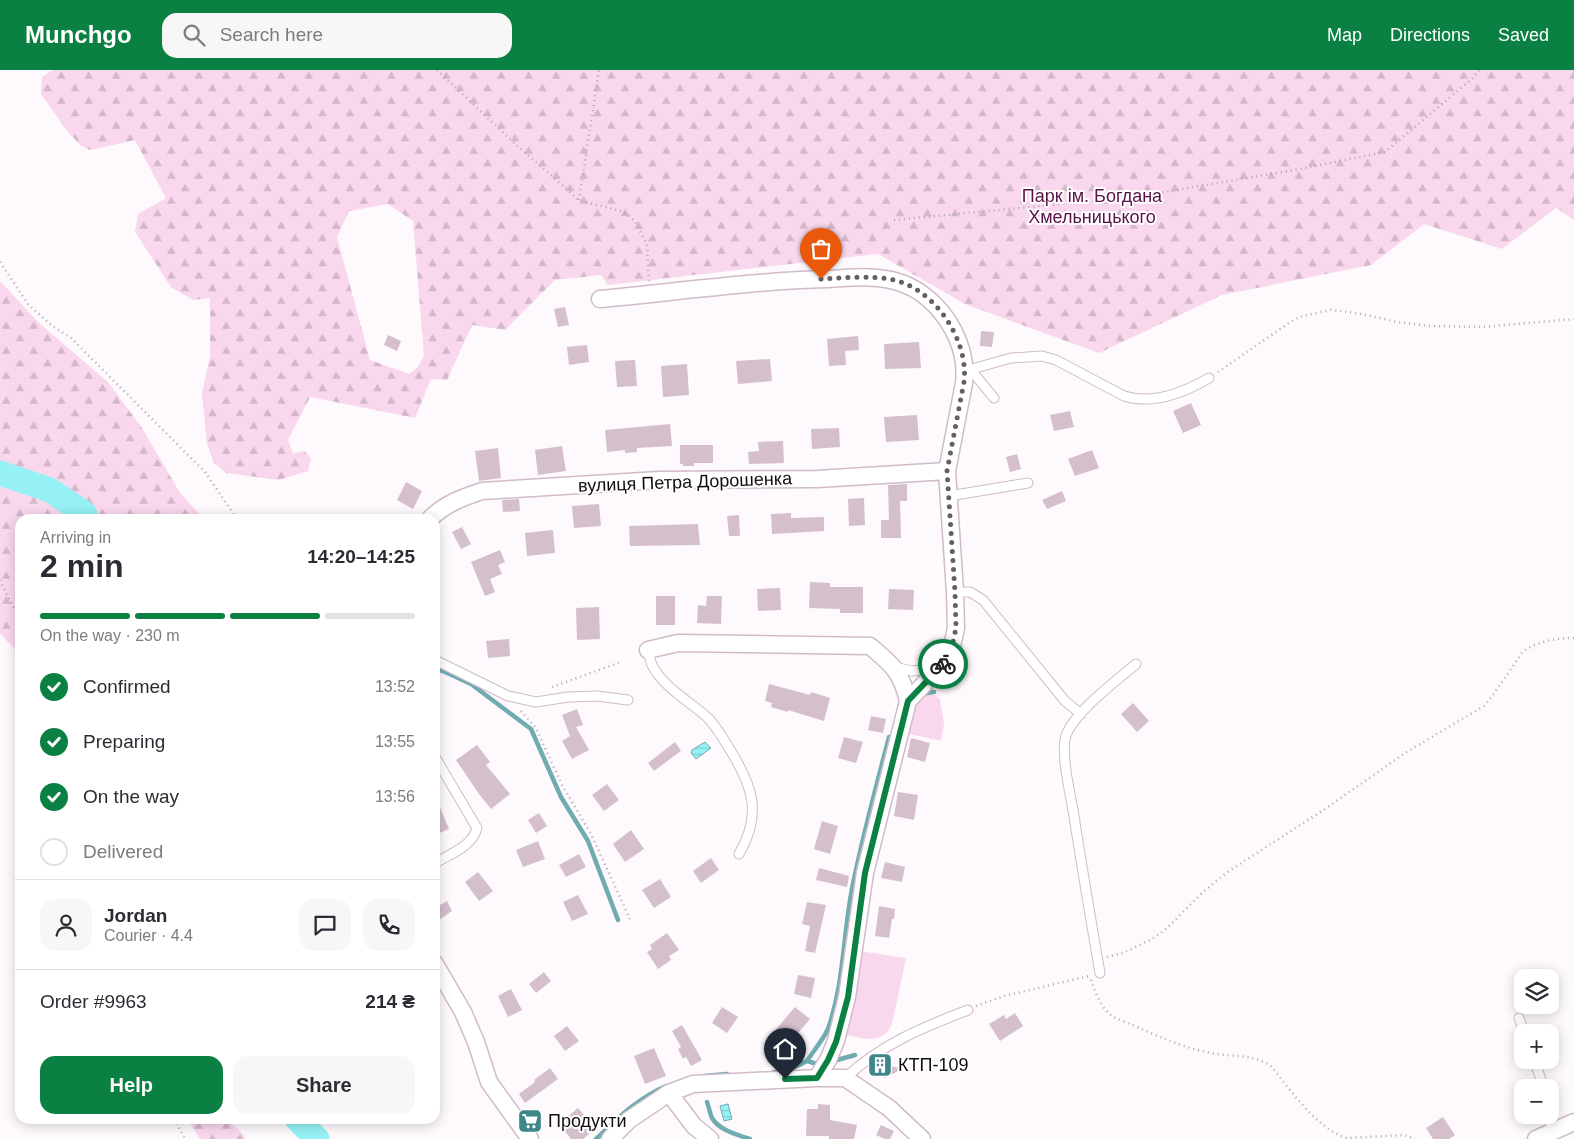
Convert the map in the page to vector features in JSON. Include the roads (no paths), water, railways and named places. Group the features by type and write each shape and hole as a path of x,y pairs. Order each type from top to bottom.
{"street":[{"path":"600,299 801,279 861,277 894,280 921,293 938,308 958,338 968,370 947,471 950,496 956,628 951,651 940,667 908,701"},
{"name":"вулиця Петра Дорошенка","path":"435,514 460,499 482,491 659,480 817,479 947,471"},
{"path":"648,650 678,642 870,646 894,667 904,684 908,701 865,873 848,997 836,1042 817,1078"},
{"path":"440,973 463,1012 476,1042 489,1082 530,1139"},
{"path":"610,1139 629,1120 669,1093 693,1084 844,1078 889,1108 922,1139"},
{"path":"669,1093 694,1126 710,1139"},
{"path":"1543,1136 1574,1122"}],"lane":[{"path":"994,398 968,370 1011,358 1042,356 1056,360 1131,398 1170,395 1187,390 1209,378"},
{"path":"950,496 1028,482"},
{"path":"955,592 970,592 983,600 1065,701 1081,714"},
{"path":"648,650 652,665 659,675 667,685 717,728 744,771 753,797 747,841 739,854"},
{"path":"440,662 508,696 536,702 568,697 597,696 628,700"},
{"path":"1100,973 1064,746 1067,732 1081,714 1136,664"},
{"path":"894,667 912,671 940,667"},
{"path":"440,765 477,828 475,836 470,841 440,860"},
{"path":"844,1078 876,1052 919,1029 968,1010"},
{"path":"1519,1018 1521,1024"}],"water":[{"path":"705,742 711,748 696,759 691,753 692,750"},
{"path":"728,1104 732,1119 724,1121 720,1106"}],"waterway":[{"path":"0,473 50,490 84,514"},
{"path":"440,670 471,684 531,729 561,797 588,841 618,920"},
{"path":"921,696 934,692"},
{"path":"807,1061 826,1033 833,1012 840,977 852,889 889,737"},
{"path":"837,1060 855,1055"},
{"path":"772,1073 807,1061 817,1064"},
{"path":"704,1076 727,1074"},
{"path":"596,1139 620,1116 646,1096 666,1086"},
{"path":"707,1102 712,1118 719,1126 729,1132 750,1139"},
{"path":"302,1124 317,1139"}],"place":[{"name":"КТП-109","path":"880,1065"},
{"name":"Продукти","path":"530,1121"}],"park label":[{"name":"Парк ім. Богдана Хмельницького","path":"1092,206"}]}
